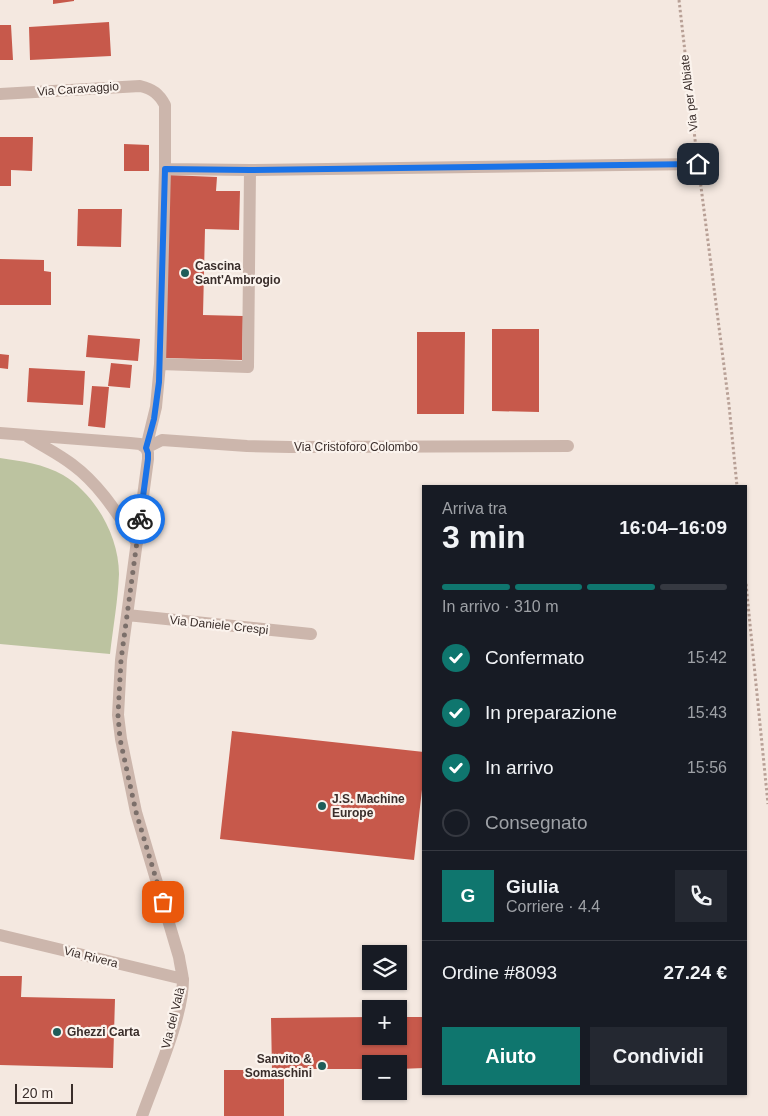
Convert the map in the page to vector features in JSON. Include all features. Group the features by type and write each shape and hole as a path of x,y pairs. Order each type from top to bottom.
{"street":[{"name":"Via Caravaggio","path":"0,94 130,86 144,87 156,92"},
{"name":"Via del Valà","path":"142,1116 171,1034 183,979 179,957 136,812 120,739 118,715 118,687 148,459 146,448 156,407 160,364 165,105 156,92"},
{"path":"165,169 250,170 698,164"},
{"path":"160,364 248,367 250,170"},
{"path":"0,433 136,443 146,448"},
{"path":"27,436 73,465 84,475 108,500 137,543"},
{"name":"Via Cristoforo Colombo","path":"146,448 159,440 290,447 568,446"},
{"name":"Via Daniele Crespi","path":"127,615 311,634"},
{"name":"Via Rivera","path":"0,935 183,979"}],"path":[{"name":"Via per Albiate","path":"679,0 736,485"},
{"path":"747,594 768,804"}],"green space":[{"path":"0,458 40,466 63,475 85,493 103,517 115,545 119,574 110,654 0,644"}],"building":[{"path":"53,0 74,0 74,1 53,4"},
{"path":"109,22 111,56 30,60 29,27"},
{"path":"0,25 11,25 13,60 0,60"},
{"path":"0,137 33,137 32,171 11,170 11,186 0,186"},
{"path":"124,144 149,145 149,171 124,171"},
{"name":"Cascina Sant'Ambrogio","path":"168,175 217,177 216,191 240,191 239,230 205,229 203,315 243,316 242,360 164,358"},
{"path":"78,209 122,209 121,247 77,246"},
{"path":"0,259 44,260 44,271 51,272 51,305 0,305"},
{"path":"492,329 539,329 539,412 492,411"},
{"path":"417,332 465,332 464,414 417,414"},
{"path":"88,335 140,339 138,361 86,357"},
{"path":"0,354 9,355 8,369 0,368"},
{"path":"111,363 132,365 130,388 108,386"},
{"path":"29,368 85,371 83,405 27,402"},
{"path":"92,386 109,387 105,428 88,426"},
{"name":"J.S. Machine Europe","path":"232,731 422,752 422,790 414,860 220,839"},
{"name":"Ghezzi Carta","path":"0,976 22,976 21,997 115,999 113,1068 0,1065"},
{"name":"Sanvito & Somaschini","path":"362,1017 362,1045 407,1045 407,1017 422,1017 422,1068 407,1069 407,1055 362,1055 362,1069 284,1069 284,1116 224,1116 224,1070 272,1070 271,1018"}],"way so far":[{"path":"140,519 121,660 118,687 118,715 120,739 136,812 163,902"}],"place":[{"name":"Cascina Sant'Ambrogio","path":"185,273"},
{"name":"J.S. Machine Europe","path":"322,806"},
{"name":"Ghezzi Carta","path":"57,1032"},
{"name":"Sanvito & Somaschini","path":"322,1066"}],"route":[{"path":"140,519 148,459 146,448 154,419 159,382 165,169 250,170 698,164"}]}
